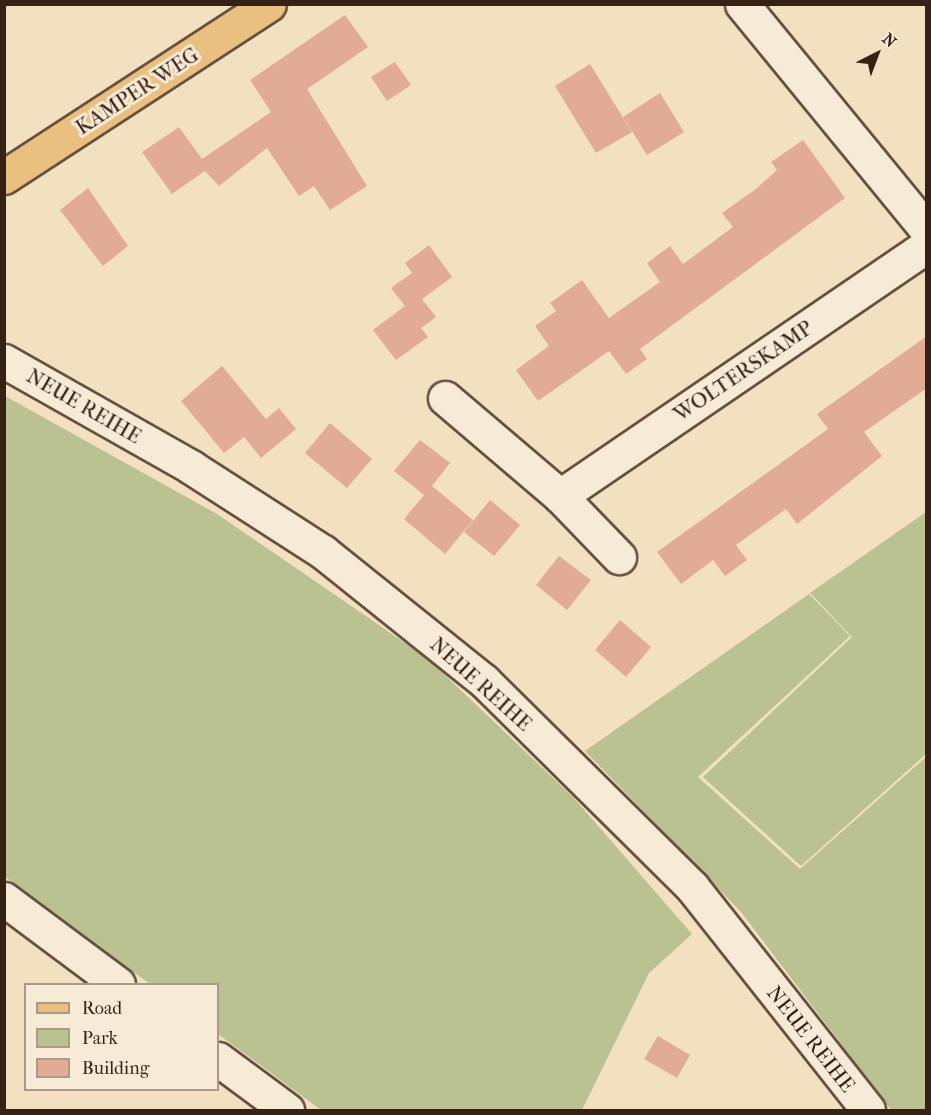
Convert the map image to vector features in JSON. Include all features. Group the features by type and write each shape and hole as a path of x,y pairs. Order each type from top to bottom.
{"main road":[{"name":"KAMPER WEG","path":"4,177 269,4"}],"street":[{"path":"742,4 927,229"},
{"name":"WOLTERSKAMP","path":"560,496 927,246"},
{"name":"NEUE REIHE","path":"4,361 191,467 323,552 484,681 692,887 868,1110"},
{"path":"445,398 560,496 619,557"},
{"path":"4,899 117,983"},
{"path":"219,1060 287,1110"}],"green space":[{"path":"5,396 217,514 427,658 573,797 692,934 649,973 582,1110 321,1110 219,1035 219,983 149,983 5,877"},
{"path":"926,512 926,754 801,866 703,777 852,637 810,593"},
{"path":"809,594 850,636 698,777 800,869 926,757 926,1110 891,1110 741,912 585,751"}],"building":[{"path":"345,15 368,47 307,89 367,186 330,210 314,186 299,196 267,148 219,186 205,171 172,194 142,152 179,127 202,159 271,112 250,80"},
{"path":"395,62 411,85 387,101 371,77"},
{"path":"590,64 632,132 596,153 555,86"},
{"path":"660,93 684,132 647,155 623,117"},
{"path":"803,140 845,198 640,349 647,359 626,374 609,351 538,401 516,370 549,346 535,326 556,311 550,303 582,280 609,318 660,282 647,263 670,246 683,264 733,227 722,213 756,189 777,170 771,162"},
{"path":"88,188 128,246 103,266 60,210"},
{"path":"429,245 452,277 422,299 436,317 421,328 428,337 396,360 373,330 405,306 391,288 412,273 405,263"},
{"path":"927,336 927,388 864,432 882,456 797,524 786,509 736,545 747,560 725,576 713,560 681,584 657,552 828,429 817,414"},
{"path":"222,366 266,419 279,408 296,429 261,458 244,437 224,453 181,401"},
{"path":"330,423 372,459 347,488 305,453"},
{"path":"420,440 450,463 432,486 473,520 445,554 404,519 424,495 394,471"},
{"path":"490,500 520,525 494,556 464,532"},
{"path":"559,556 591,580 567,610 536,585"},
{"path":"620,620 651,647 626,677 595,650"},
{"path":"658,1036 690,1055 677,1078 644,1059"}]}
